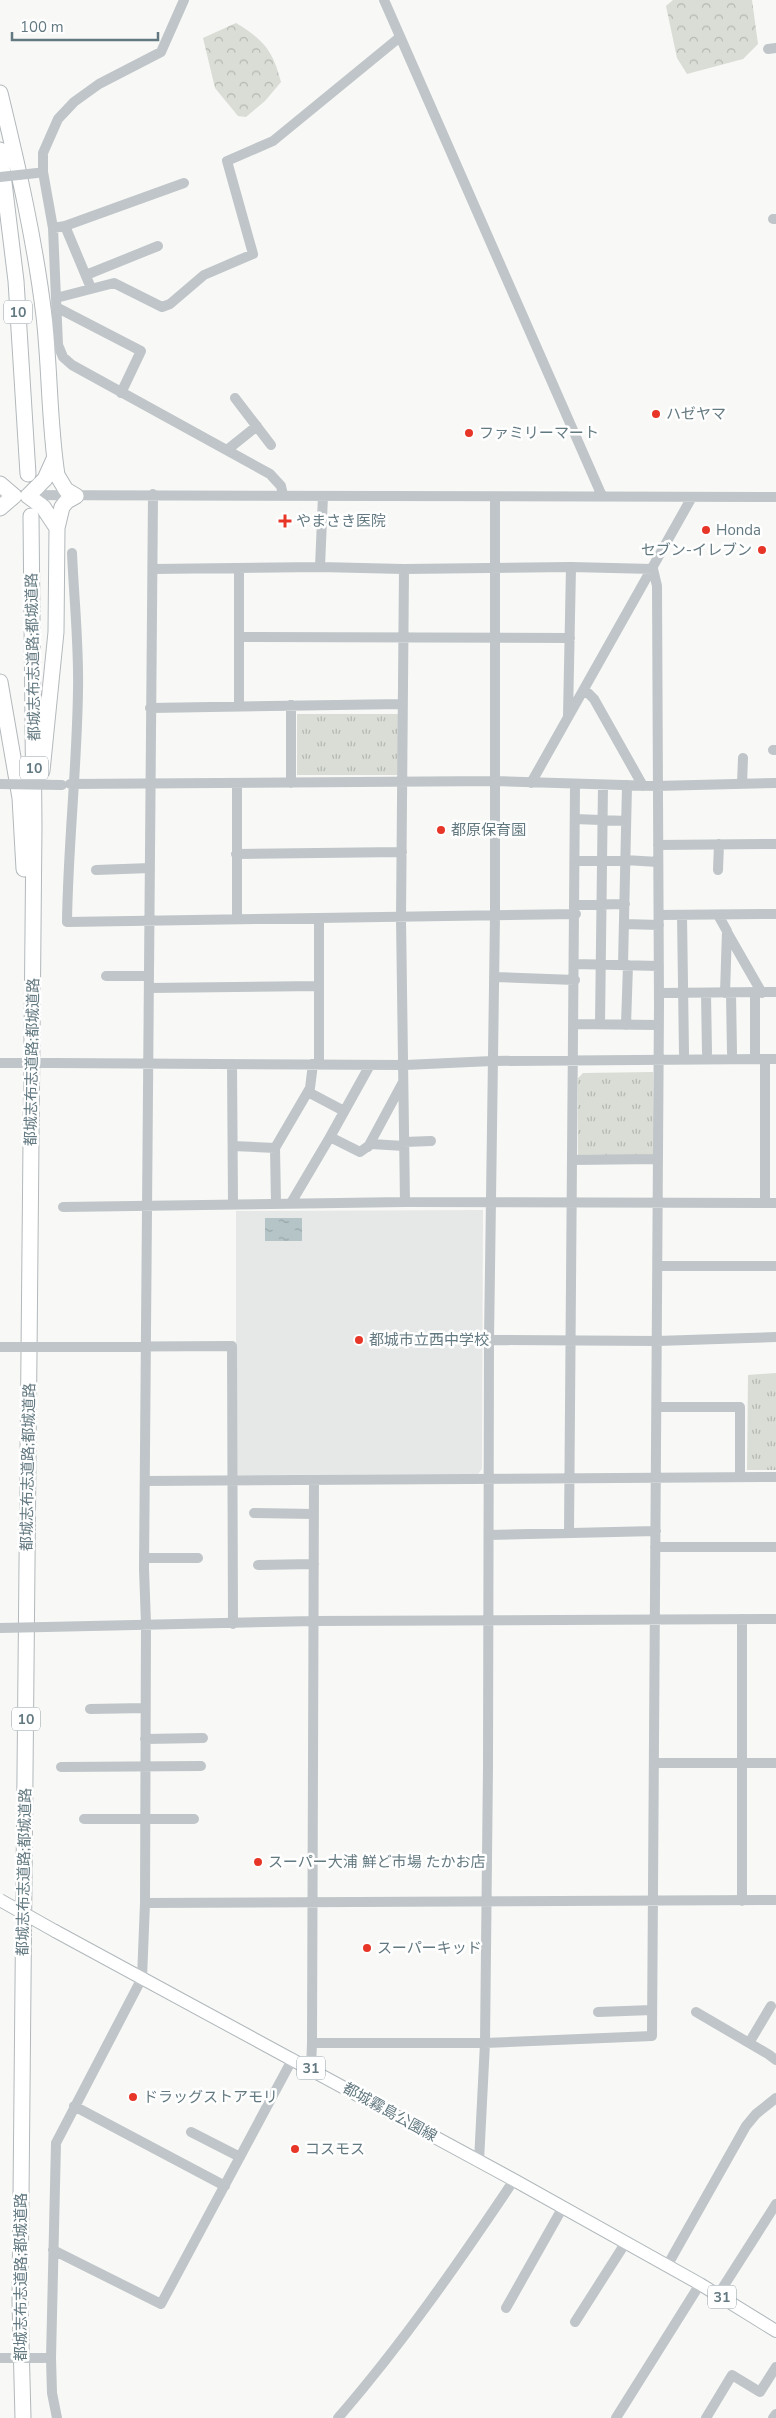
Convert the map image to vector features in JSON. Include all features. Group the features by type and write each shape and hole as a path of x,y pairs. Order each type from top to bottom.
{"highway":[{"path":"0,93 23,190 42,307 54,460 59,482 66,490 76,496 62,507 57,528 56,632 42,772 32,1020"},
{"name":"10","path":"0,150 16,281 28,474"},
{"path":"0,508 14,496 46,479 54,460"},
{"path":"0,484 14,496 43,507 57,528"},
{"name":"都城志布志道路;都城道路","path":"23,2418 20,2282 34,710 31,516"},
{"path":"0,682 20,798 32,1020"}],"main road":[{"name":"都城霧島公園線","path":"0,1900 293,2058 626,2242 700,2284 776,2331"}],"street":[{"path":"184,0 161,52 99,84 74,102 58,119 42,153 40,172 53,228 58,345 63,357 72,365 270,474 281,486 283,495"},
{"path":"384,0 602,496"},
{"path":"56,303 91,288 114,283 162,307 170,304 204,275 253,254 227,161 273,141 400,37"},
{"path":"0,178 40,172"},
{"path":"53,228 65,226 184,183"},
{"path":"65,226 91,288"},
{"path":"86,275 158,246"},
{"path":"56,303 141,351 121,393"},
{"path":"235,398 271,445"},
{"path":"227,450 257,426"},
{"path":"57,2418 47,2358 53,2250 54,2154 56,2144 74,2106 142,1978 145,1903 146,1624 144,1558 153,494"},
{"path":"14,496 153,494 495,498 602,496 776,497"},
{"path":"320,567 323,496"},
{"path":"531,782 692,497"},
{"path":"479,2161 485,2043 485,1902 488,1766 488,1340 492,1203 495,916 495,498"},
{"path":"72,553 78,689 74,784 68,855 67,922 495,916 624,904"},
{"path":"153,568 572,567 653,569"},
{"path":"568,717 572,567"},
{"path":"239,568 239,706"},
{"path":"404,568 401,918 405,1065 405,1202"},
{"path":"312,2043 485,2043 652,2036 658,1341 657,1160 661,1056 658,1026 657,586 653,569"},
{"path":"239,637 570,638"},
{"path":"584,689 594,699 644,786"},
{"path":"150,708 402,704"},
{"path":"291,705 291,783"},
{"path":"742,784 743,758"},
{"path":"0,784 495,781 575,785 656,786 776,783"},
{"path":"237,783 237,919"},
{"path":"570,1533 572,1160 576,909 575,785"},
{"path":"600,1024 603,785"},
{"path":"626,1025 624,904 627,786"},
{"path":"576,819 626,821"},
{"path":"718,870 719,844"},
{"path":"658,845 776,844"},
{"path":"236,854 402,852"},
{"path":"576,861 658,862"},
{"path":"96,870 150,868"},
{"path":"624,924 682,915 776,914"},
{"path":"682,915 684,1053"},
{"path":"718,915 758,993 755,1053"},
{"path":"276,1204 275,1148 308,1092 316,1064 319,918"},
{"path":"727,931 728,993 732,1053"},
{"path":"575,964 659,966"},
{"path":"106,976 149,976"},
{"path":"494,978 575,980"},
{"path":"149,988 319,986"},
{"path":"659,994 776,992"},
{"path":"706,993 707,1053"},
{"path":"574,1024 658,1026"},
{"path":"661,1056 684,1053 776,1053"},
{"path":"0,1064 149,1062 405,1065 492,1060 574,1060 661,1056 776,1059"},
{"path":"765,1059 765,1203"},
{"path":"232,1064 233,1204"},
{"path":"291,1203 370,1064"},
{"path":"368,1147 405,1079"},
{"path":"308,1092 344,1112"},
{"path":"330,1137 360,1152 371,1144 431,1142"},
{"path":"233,1146 275,1148"},
{"path":"572,1160 657,1160"},
{"path":"63,1207 405,1202 776,1203"},
{"path":"658,1266 776,1266"},
{"path":"488,1340 658,1341 776,1337"},
{"path":"0,1347 232,1346 233,1624"},
{"path":"657,1406 740,1407 740,1477"},
{"path":"145,1481 776,1477"},
{"path":"311,2068 314,1480"},
{"path":"254,1513 314,1514"},
{"path":"488,1535 656,1530"},
{"path":"656,1547 776,1547"},
{"path":"144,1558 198,1558"},
{"path":"258,1565 314,1564"},
{"path":"742,1619 742,1900"},
{"path":"0,1628 314,1621 776,1619"},
{"path":"90,1710 145,1708"},
{"path":"145,1739 203,1738"},
{"path":"654,1764 776,1763"},
{"path":"61,1767 201,1766"},
{"path":"84,1819 194,1819"},
{"path":"145,1903 776,1900"},
{"path":"749,2043 771,2006"},
{"path":"598,2012 652,2010"},
{"path":"696,2012 776,2060"},
{"path":"53,2250 161,2304 293,2058"},
{"path":"667,2266 746,2126 756,2114 776,2098"},
{"path":"74,2106 225,2186"},
{"path":"190,2132 240,2157"},
{"path":"338,2418 381,2368 458,2263 514,2180"},
{"path":"718,2295 776,2204"},
{"path":"506,2308 563,2208"},
{"path":"575,2322 626,2242"},
{"path":"616,2418 700,2284"},
{"path":"0,2358 47,2358"},
{"path":"706,2418 732,2374 760,2392 776,2366"},
{"path":"773,2418 776,2414"}],"shaded area":[{"name":"都城市立西中学校","path":"483,1210 482,1469 478,1474 238,1475 236,1473 236,1211"}],"green space":[{"path":"673,0 752,0 758,44 743,59 687,74 677,58 666,6"},
{"path":"236,23 254,35 266,47 275,62 281,82 265,101 246,117 238,116 215,88 203,38"},
{"path":"297,714 398,714 398,775 297,775"},
{"path":"653,1072 654,1157 578,1158 578,1078 583,1073"},
{"path":"776,1373 776,1470 747,1470 748,1375"}],"water":[{"path":"265,1218 302,1218 302,1241 265,1241"}],"place":[{"name":"ハゼヤマ","path":"656,414"},
{"name":"ファミリーマート","path":"469,433"},
{"name":"やまさき医院","path":"285,521"},
{"name":"Honda","path":"706,530"},
{"name":"セブン-イレブン","path":"762,550"},
{"name":"都原保育園","path":"441,830"},
{"name":"都城市立西中学校","path":"359,1340"},
{"name":"スーパー大浦 鮮ど市場 たかお店","path":"258,1862"},
{"name":"スーパーキッド","path":"367,1948"},
{"name":"ドラッグストアモリ","path":"133,2097"},
{"name":"コスモス","path":"295,2149"}]}
